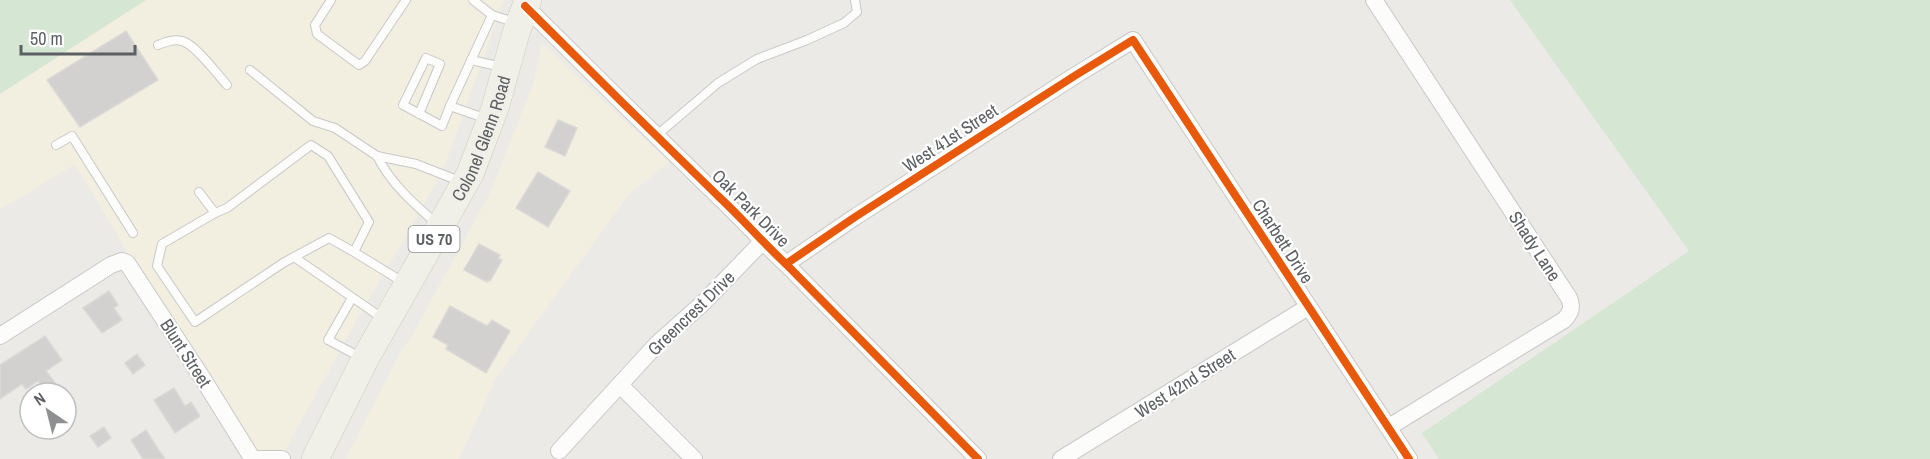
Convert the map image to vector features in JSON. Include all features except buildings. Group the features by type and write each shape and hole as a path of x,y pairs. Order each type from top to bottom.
{"main road":[{"name":"Colonel Glenn Road","path":"315,459 365,359 466,183 490,121 523,8"}],"street":[{"name":"Shady Lane","path":"1374,0 1569,298 1572,309 1564,320 1389,427"},
{"name":"Oak Park Drive","path":"523,8 720,197 978,459"},
{"name":"Charbett Drive","path":"1132,40 1409,459"},
{"name":"West 41st Street","path":"786,264 855,217 1132,40"},
{"name":"Greencrest Drive","path":"559,452 657,344 703,303 762,242"},
{"name":"Blunt Street","path":"0,336 111,265 122,261 133,270 251,459"},
{"name":"West 42nd Street","path":"1061,459 1308,307"},
{"path":"620,385 694,459"},
{"path":"251,459 282,459"}],"lane":[{"path":"331,0 315,25 317,34 359,65 365,61 406,0"},
{"path":"473,0 492,15"},
{"path":"656,136 718,83 757,59 844,23 857,12 855,0"},
{"path":"492,15 523,8"},
{"path":"419,114 440,64 426,58 403,105 419,114 442,126 492,15"},
{"path":"158,45 171,40 184,41 227,85"},
{"path":"471,60 507,68"},
{"path":"250,70 312,121 335,128 377,156 416,164 466,183"},
{"path":"450,106 490,121"},
{"path":"56,145 72,136 133,233"},
{"path":"354,252 369,222 328,156 311,145 227,208 162,244 157,266 195,322 294,257 329,238 409,285"},
{"path":"377,156 385,173 415,205 440,227"},
{"path":"199,192 215,213"},
{"path":"294,257 387,322"},
{"path":"352,298 328,340 365,359"}],"shaded area":[{"path":"144,0 504,0 446,162 280,459 251,459 75,164 0,210 0,94"},
{"path":"542,44 669,162 629,194 496,378 459,459 348,459 346,458 402,349 410,339 490,193 534,81"}],"green space":[{"path":"0,0 146,0 0,94"},
{"path":"1510,0 1930,0 1930,459 1439,459 1422,433 1689,251"}],"cycle path":[{"path":"525,6 735,213 978,459"},
{"path":"786,264 855,217 1133,40 1409,459"}]}
